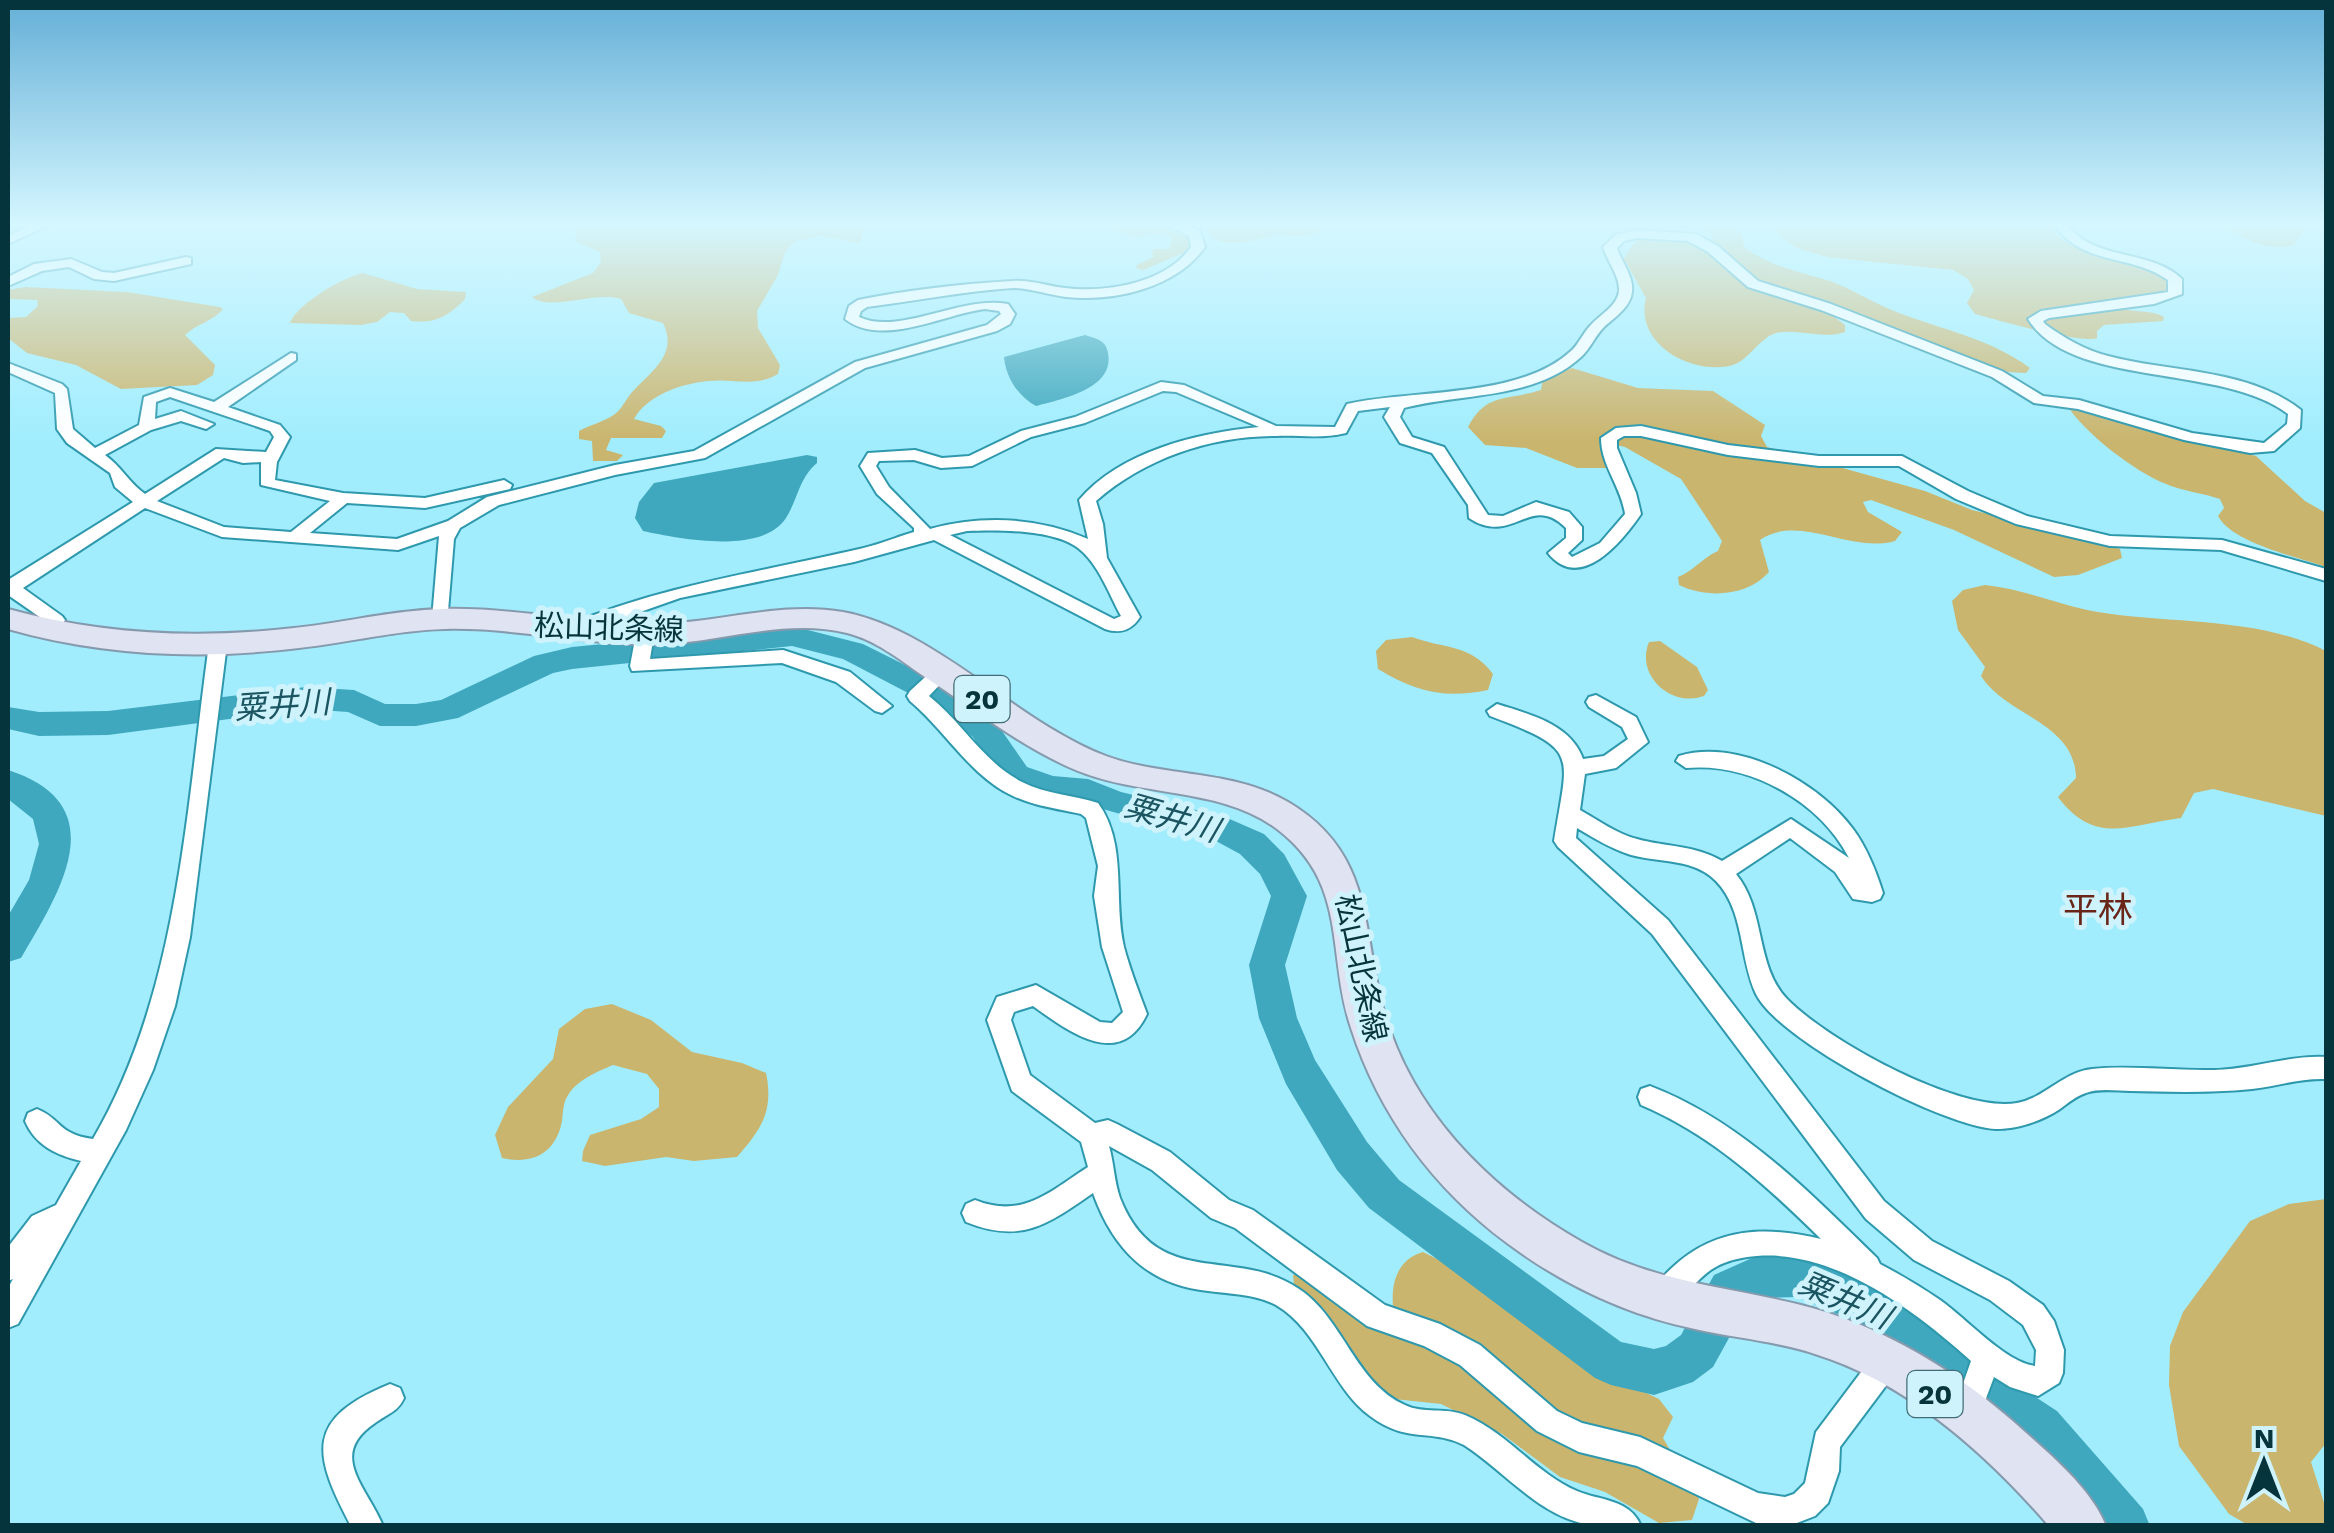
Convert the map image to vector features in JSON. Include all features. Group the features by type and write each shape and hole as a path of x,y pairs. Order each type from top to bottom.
{"main road":[{"name":"松山北条線","path":"8,595 45,629 93,637 218,644 293,639 441,619 572,630 642,647 821,619 865,628 931,683 1101,766 1254,800 1302,830 1334,866 1350,901 1359,986 1380,1057 1440,1154 1495,1209 1592,1272 1671,1302 1817,1332 1887,1361 1969,1405 2082,1526"}],"street":[{"path":"146,426 146,406 162,392 178,392 219,406 275,428 282,437 265,474 267,482 344,498 449,492 629,467 698,455 860,364 992,328 1006,321 1008,314 1004,307 980,303 871,328 852,319 854,309 863,304 920,297"},
{"path":"1230,436 1287,431 1321,436 1341,430 1352,407 1483,391 1566,361 1624,297"},
{"path":"1793,297 1997,374 2039,400 2079,405 2190,437 2268,448 2294,425 2296,412 2274,398 2203,378 2094,356 2040,327 2035,319 2046,314 2166,297"},
{"path":"219,406 291,358"},
{"path":"8,367 57,387 62,392 65,429 73,440 117,471 121,484 144,502 222,532 398,545 454,525 493,502 554,479"},
{"path":"1269,426 1170,450 1106,481 1087,500 1096,524 1098,558 1127,606 1130,617 1123,625 1110,625 929,534 872,477 868,466 874,456 915,455 942,463 972,461 1026,434 1080,420 1161,386 1178,388 1269,426 1310,429 1321,436"},
{"path":"1416,400 1394,410 1392,417 1406,440 1438,450 1476,505 1475,514 1481,520 1505,523 1536,507 1570,520 1574,540 1557,554 1568,563 1588,560 1601,552 1633,514 1626,483 1607,451 1609,438 1621,431 1642,431 1728,450 1819,461 1902,461 1962,495 2022,520 2123,543 2222,545 2326,575"},
{"path":"96,454 146,426 180,416 206,424"},
{"path":"8,595 222,452 243,458 272,457"},
{"path":"449,492 449,520 454,525"},
{"path":"296,537 344,498"},
{"path":"441,619 446,539 454,525"},
{"path":"572,630 655,596 871,552 950,526 1037,528 1086,544 1091,555 1098,558"},
{"path":"8,1314 100,1152 141,1070 163,1006 179,937 218,644"},
{"path":"642,647 639,666 783,656 843,677 882,706"},
{"path":"931,683 917,696 936,710 968,753 1009,786 1092,810 1096,816 1109,866 1106,896 1113,947 1135,1014 1130,1024 1121,1029 1090,1031 1073,1024 1036,995 1005,1004 999,1020 1012,1052 1015,1076 1095,1140 1110,1207 1131,1240 1160,1265 1267,1287 1295,1302 1316,1320 1337,1360 1363,1394 1402,1420 1444,1422 1485,1438 1543,1487 1572,1505 1616,1516 1626,1526"},
{"path":"1577,767 1608,763 1638,742 1632,723 1596,702"},
{"path":"1497,710 1547,730 1566,743 1577,767 1565,841 1660,927 1875,1210 1907,1241 2022,1302 2037,1318 2050,1341 2049,1373 2038,1382 1986,1359 1948,1320 1874,1272 1777,1180 1692,1116 1650,1097"},
{"path":"1686,761 1714,757 1760,772 1815,806 1838,825 1852,844 1872,893 1861,893 1843,866 1790,828 1722,872"},
{"path":"1569,813 1622,843 1688,855 1722,872 1742,902 1756,960 1772,1000 1824,1041 1858,1061 1970,1116 1992,1118 2040,1108 2073,1084 2092,1080 2216,1082 2269,1076 2301,1067 2326,1068"},
{"path":"37,1122 47,1136 59,1143 100,1152"},
{"path":"1095,1140 1100,1133 1108,1132 1161,1161 1220,1209 1244,1219 1377,1316 1430,1334 1470,1355 1547,1421 1579,1437 1640,1452 1756,1508 1785,1512 1804,1506 1816,1492 1824,1471 1826,1442 1887,1361"},
{"path":"975,1213 993,1224 1029,1218 1101,1173"},
{"path":"8,1268 41,1226 66,1214"},
{"path":"1671,1302 1677,1282 1719,1252 1748,1245 1773,1244 1815,1252 1874,1272"},
{"path":"1969,1405 1986,1359"},
{"path":"368,1526 343,1480 334,1454 335,1444 350,1422 390,1398"}],"shaded area":[{"path":"155,297 220,307 223,309 219,313 185,335 215,365 213,375 197,385 121,389 76,365 27,353 8,338 8,318 26,317 38,306 37,300 8,299"},
{"path":"316,297 465,297 447,314 427,321 411,321 404,313 390,312 377,322 361,325 290,323"},
{"path":"532,297 765,297 757,311 758,328 780,365 778,374 752,382 699,382 667,392 648,403 634,419 661,426 666,431 662,438 611,438 606,450 623,455 617,461 593,461 592,441 579,439 579,431 618,411 656,368 667,343 663,323 629,313 621,299 598,297 550,303"},
{"path":"1863,297 1981,342 2030,368 2026,373 2006,372 1832,303 1825,310 1845,325 1845,332 1776,333 1733,365 1700,366 1684,361 1657,342 1645,315 1646,298"},
{"path":"1970,297 2134,297 2109,301 2115,306 2164,317 2163,321 2104,325 2097,331 2097,338 2088,339 1975,314 1967,303"},
{"path":"1572,368 1638,388 1713,391 1765,425 1761,436 1767,447 1925,491 1972,510 2105,542 2120,549 2122,558 2078,575 2054,577 1954,530 1871,500 1863,502 1868,512 1902,532 1895,541 1861,543 1808,532 1775,533 1760,540 1769,572 1760,580 1727,593 1690,589 1679,585 1678,577 1718,551 1722,541 1681,479 1625,447 1616,445 1603,451 1607,468 1577,468 1526,448 1485,445 1468,427 1490,403 1541,390 1543,378"},
{"path":"2067,405 2256,456 2305,501 2326,513 2326,567 2237,534 2218,516 2224,508 2220,499 2172,486 2140,470 2097,439"},
{"path":"1985,585 2098,612 2273,632 2326,651 2326,816 2213,789 2194,793 2181,818 2114,829 2085,822 2058,797 2076,778 2073,759 2064,744 1992,690 1981,676 1985,667 1958,630 1952,601 1963,590"},
{"path":"1412,637 1476,657 1493,674 1488,690 1431,692 1378,669 1376,651 1386,640"},
{"path":"1660,641 1697,667 1708,690 1704,696 1680,697 1659,686 1647,666 1646,654 1649,642"},
{"path":"612,1004 651,1020 692,1052 742,1063 766,1073 768,1098 764,1119 737,1157 694,1161 666,1157 605,1166 582,1161 590,1135 641,1119 659,1107 659,1089 647,1074 613,1065 587,1077 571,1091 559,1132 549,1149 524,1160 502,1158 495,1135 508,1107 553,1059 559,1029 585,1009"},
{"path":"2326,1199 2326,1443 2311,1462 2326,1509 2324,1525 2248,1525 2229,1514 2179,1446 2169,1385 2170,1346 2183,1312 2250,1221 2289,1204"},
{"path":"1423,1252 1467,1274 1541,1336 1596,1369 1659,1399 1673,1417 1663,1438 1699,1499 1692,1520 1659,1523 1605,1492 1560,1477 1502,1434 1441,1404 1394,1399 1368,1383 1295,1296 1293,1275 1310,1268 1377,1308 1393,1306 1398,1273 1407,1260"}],"water":[{"path":"1085,335 1103,343 1108,353 1108,365 1095,384 1072,396 1036,406 1018,392 1004,357"},
{"path":"807,455 817,457 817,463 802,482 786,518 759,537 719,541 678,538 643,531 635,518 639,502 654,483"}],"waterway":[{"name":"粟井川","path":"8,718 39,724 108,723 306,698 354,701 380,715 416,715 447,710 545,664 572,658 792,636 852,651 944,698 984,729 1015,776 1052,789 1088,792 1115,803 1225,830 1252,844 1272,864 1289,896 1267,965 1278,1018 1300,1071 1352,1156 1384,1194 1611,1362 1654,1372 1677,1366 1697,1351 1730,1291 1761,1276 1797,1275 1894,1315 1948,1367 2040,1428 2126,1526"},
{"path":"8,783 46,811 54,827 56,844 46,881 8,947"}],"district":[{"name":"平林","path":"2098,910"}]}
